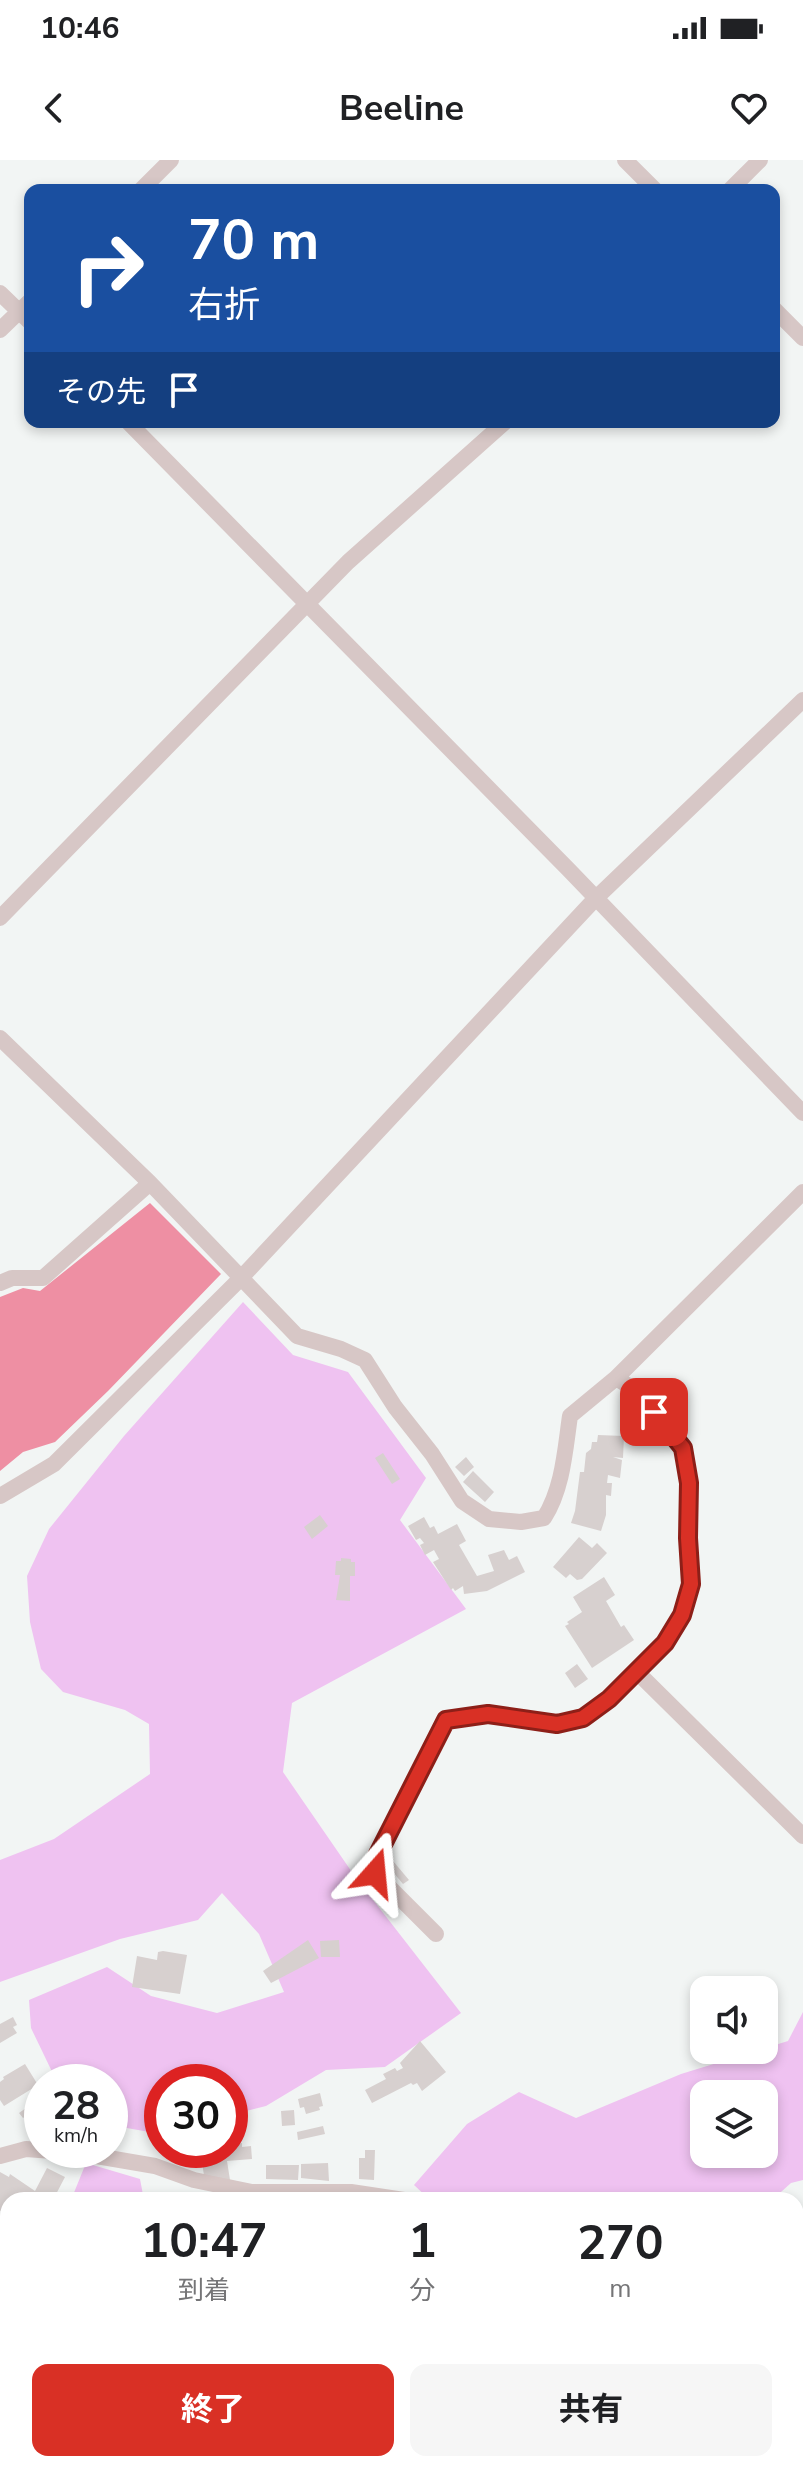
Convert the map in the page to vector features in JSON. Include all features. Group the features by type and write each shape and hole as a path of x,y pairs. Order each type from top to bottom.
{"street":[{"path":"147,184 171,160"},
{"path":"625,160 649,184"},
{"path":"736,184 760,160"},
{"path":"0,293 24,311"},
{"path":"0,330 24,313"},
{"path":"780,315 803,338"},
{"path":"134,428 803,1113"},
{"path":"0,918 348,562 498,428"},
{"path":"0,1496 54,1464 240,1279 595,899 803,700"},
{"path":"0,1038 150,1183 297,1336 365,1360 462,1501 489,1519 521,1522 544,1518 554,1502 570,1416 616,1378 803,1192"},
{"path":"0,1283 12,1278 43,1278 150,1183"},
{"path":"436,1934 375,1873 377,1856 446,1720 488,1714 557,1724 583,1718 609,1699 665,1643 682,1615 691,1584 689,1483 683,1448 640,1393 616,1378"},
{"path":"637,1672 803,1836"},
{"path":"0,2156 26,2149 79,2153 155,2166 194,2180 252,2192 351,2192"}],"shaded area":[{"path":"150,1203 221,1274 55,1442 23,1452 0,1471 0,1297 23,1288 40,1291"},
{"path":"243,1302 293,1355 348,1372 426,1478 400,1520 466,1609 292,1703 283,1772 356,1878 461,2013 385,2067 326,2070 266,2106 248,2110 248,2064 144,2064 144,2131 128,2128 128,2064 48,2064 31,2028 29,2000 107,1967 151,1996 217,2013 284,1992 259,1934 222,1893 198,1920 120,1939 0,1982 0,1860 54,1839 150,1774 149,1724 125,1710 63,1692 41,1669 30,1622 27,1576 49,1529 124,1436"},
{"path":"803,2012 803,2180 791,2183 781,2192 421,2192 414,2185 467,2124 519,2092 576,2118 681,2074 713,2064 778,2064 778,2044 788,2041"},
{"path":"84,2168 103,2168 140,2179 142,2192 74,2192"}],"building":[{"path":"598,1435 624,1436 623,1458 613,1457 622,1460 620,1478 608,1475 607,1483 612,1483 611,1496 606,1495 606,1515 601,1531 571,1523 580,1472 584,1472 586,1453 591,1449 592,1442 597,1442"},
{"path":"383,1453 400,1479 392,1484 375,1458"},
{"path":"466,1457 474,1467 464,1476 455,1467"},
{"path":"473,1471 494,1492 485,1502 463,1482"},
{"path":"320,1515 328,1526 312,1539 304,1527"},
{"path":"424,1517 438,1534 457,1524 466,1541 459,1545 477,1576 494,1571 488,1555 504,1550 509,1560 517,1556 525,1572 487,1591 464,1594 463,1586 451,1590 433,1562 439,1559 434,1550 425,1555 420,1545 424,1543 420,1538 416,1540 408,1526"},
{"path":"579,1537 592,1548 597,1543 607,1553 582,1579 577,1580 570,1574 566,1578 553,1567"},
{"path":"341,1558 355,1562 355,1576 350,1576 350,1601 336,1600 340,1575 335,1575 336,1561 341,1561"},
{"path":"604,1577 615,1595 606,1601 621,1627 624,1625 634,1640 592,1668 565,1626 582,1612 573,1597"},
{"path":"577,1664 588,1679 575,1688 565,1673"},
{"path":"393,1861 409,1880 403,1884 388,1866"},
{"path":"308,1940 319,1958 271,1983 263,1971"},
{"path":"339,1940 340,1957 321,1957 320,1941"},
{"path":"158,1952 187,1955 180,1994 132,1987 137,1956 157,1960"},
{"path":"13,2017 17,2025 13,2027 17,2033 0,2043 0,2024"},
{"path":"420,2041 446,2072 422,2091 417,2083 411,2083 372,2103 365,2090 386,2079 383,2074 403,2068 400,2063"},
{"path":"24,2065 24,2094 4,2106 0,2100 3,2077"},
{"path":"320,2093 323,2106 306,2114 304,2107 300,2108 298,2099"},
{"path":"294,2110 295,2125 282,2126 281,2111"},
{"path":"323,2126 325,2134 298,2140 297,2132"},
{"path":"248,2146 251,2146 252,2159 248,2159"},
{"path":"365,2150 375,2150 374,2180 359,2179 359,2158 365,2158"},
{"path":"328,2163 329,2181 301,2178 301,2164"},
{"path":"266,2165 299,2165 298,2180 266,2179"},
{"path":"47,2168 65,2177 57,2192 0,2192 0,2172 9,2177 10,2174 35,2191"},
{"path":"203,2168 228,2168 230,2180 205,2182"}],"route":[{"path":"375,1873 377,1856 446,1720 488,1714 557,1724 583,1718 609,1699 665,1643 682,1615 691,1584 689,1483 683,1448 654,1412"}]}
